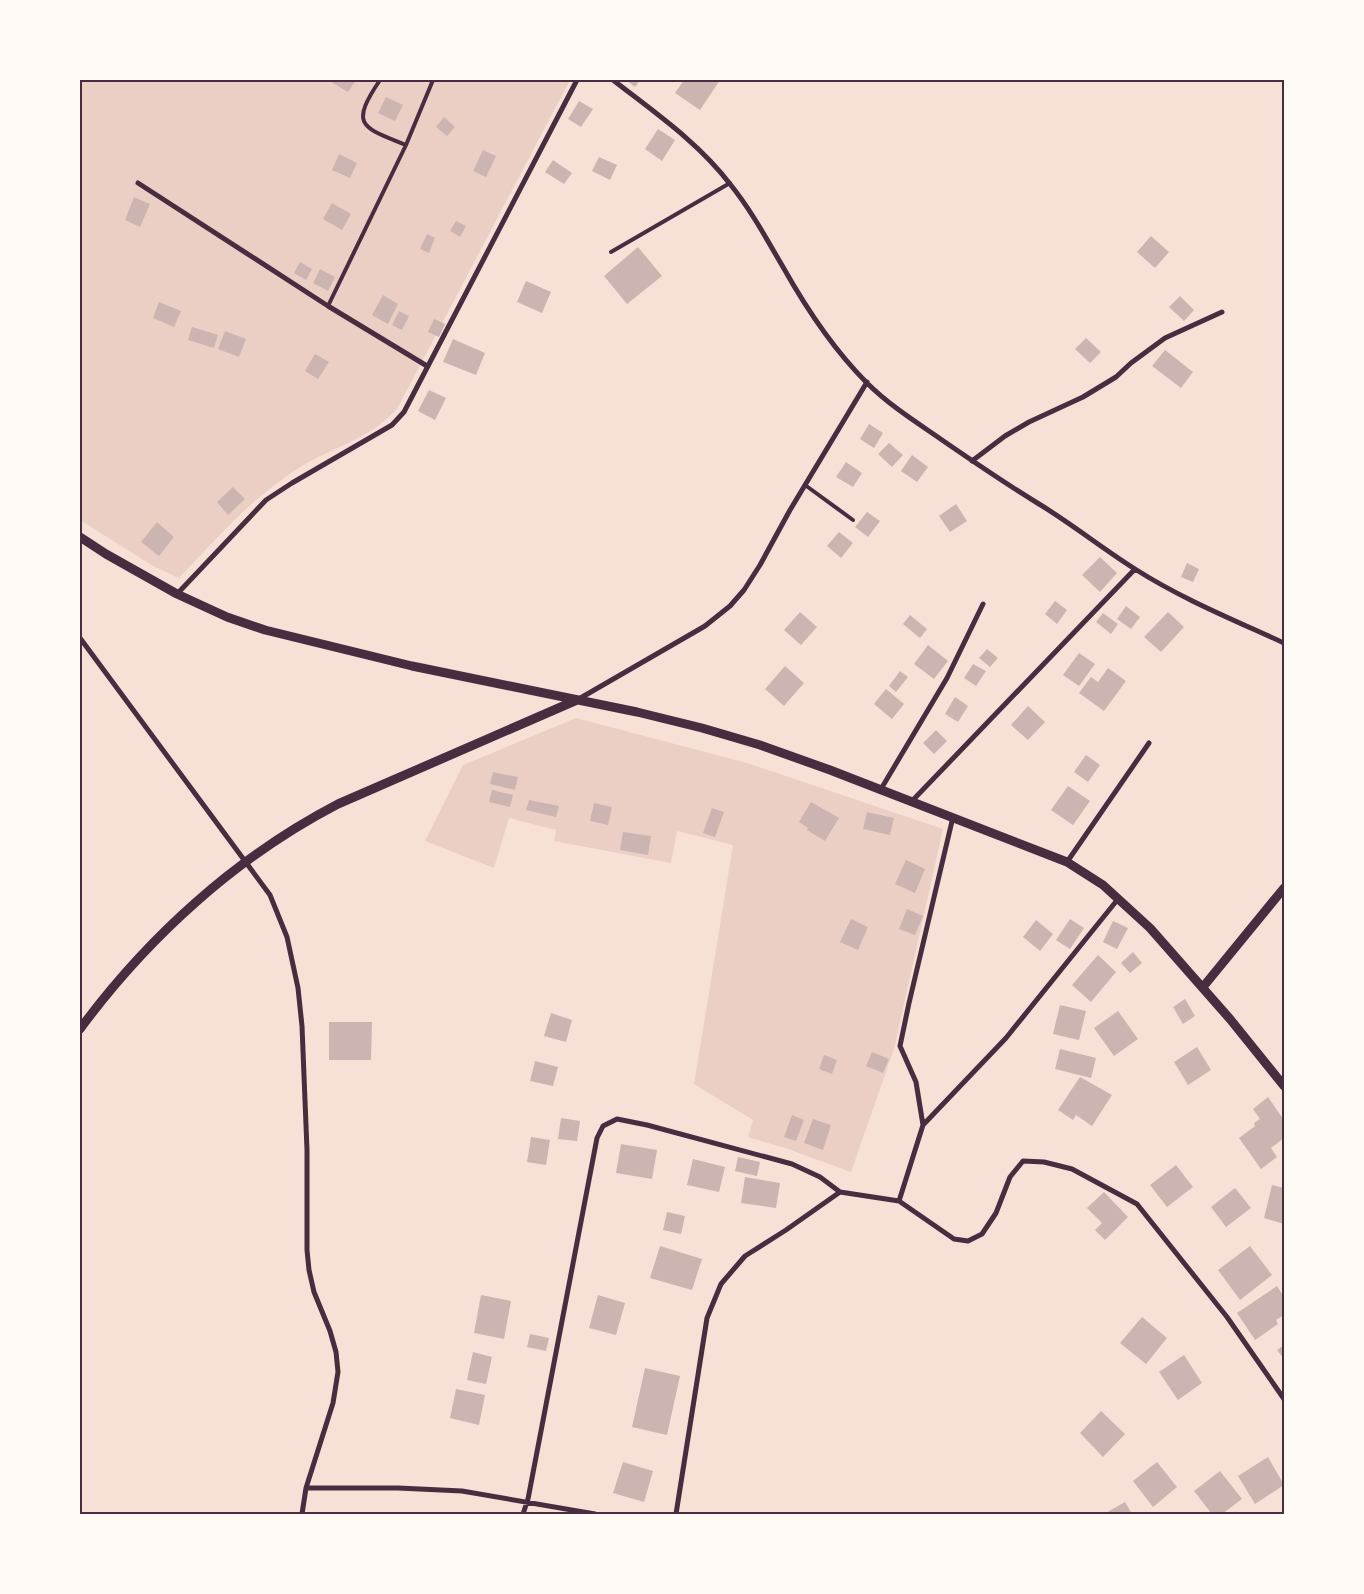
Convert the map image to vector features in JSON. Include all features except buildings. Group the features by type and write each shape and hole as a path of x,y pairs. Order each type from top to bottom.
{"street":[{"path":"177,594 266,500 392,425 404,412 577,80"},
{"path":"613,80 681,133 701,151 730,183 752,214 815,318 832,342 867,382 886,400 1135,569 1170,590 1206,608 1284,643"},
{"path":"138,184 328,306 428,366"},
{"path":"972,460 1005,436 1029,422 1116,377 1137,358 1165,338 1222,312"},
{"path":"80,1029 103,999 161,934 246,861 308,819 338,804 577,700 720,616 744,590 867,382"},
{"path":"80,537 177,594 227,617 265,630 412,666 702,728 782,753 881,789 1067,862 1103,885 1150,928 1203,986 1284,1086"},
{"path":"912,802 1135,569"},
{"path":"881,789 947,678 983,604"},
{"path":"80,638 270,895 287,937 295,972 302,1026 309,1270 314,1292 330,1331 336,1352 338,1372 333,1403 306,1488 302,1514"},
{"path":"1067,862 1149,743"},
{"path":"924,1125 916,1082 900,1046 908,1003 953,817"},
{"path":"1203,986 1284,888"},
{"path":"899,1201 924,1125 1006,1038 1118,898"},
{"path":"523,1514 596,1138 603,1126 617,1119 647,1125 792,1164 820,1177 840,1192 899,1201 954,1239 968,1240 982,1234 996,1213 1010,1176 1024,1161 1044,1162 1072,1169 1137,1204 1227,1317 1284,1398"},
{"path":"676,1514 707,1318 721,1284 745,1256 840,1192"},
{"path":"306,1488 462,1491 595,1514"}],"lane":[{"path":"380,80 368,98 362,119 364,125 374,132 406,145"},
{"path":"328,306 406,145 433,80"},
{"path":"611,252 730,183"},
{"path":"805,484 853,520"}],"shaded area":[{"path":"80,80 570,80 398,407 389,417 368,433 304,465 265,492 179,578 153,566 80,520"},
{"path":"576,718 747,763 943,829 894,1049 851,1172 748,1137 753,1120 694,1084 733,845 677,831 671,863 554,841 556,830 509,818 494,868 425,841 463,765"}]}
